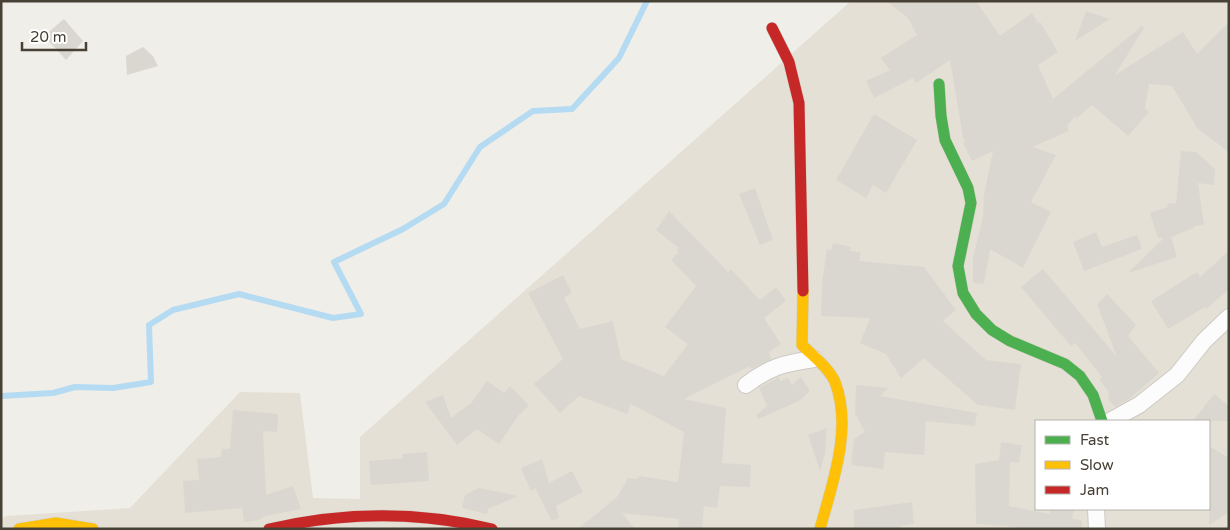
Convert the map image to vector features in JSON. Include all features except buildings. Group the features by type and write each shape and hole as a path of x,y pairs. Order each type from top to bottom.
{"street":[{"path":"772,28 789,62 800,103 804,278 801,328 802,345 828,371 835,382 842,431 834,481 820,529"},
{"path":"939,84 941,116 948,146 967,185 971,203 958,261 957,284 975,313 986,326 1002,337 1057,358 1071,367 1098,402 1102,420"},
{"path":"1112,420 1140,405 1177,375 1204,341 1229,317"},
{"path":"746,385 772,367 814,359"},
{"path":"1096,510 1097,529"},
{"path":"269,529 303,521 372,517 433,519 492,529"},
{"path":"19,529 56,523 93,529"}],"shaded area":[{"path":"851,1 1229,1 1229,529 1,529 1,519 7,516 130,508 240,392 300,393 313,498 360,499 360,437"}],"waterway":[{"path":"1,396 53,393 75,387 113,388 151,382 149,325 173,310 239,294 333,318 361,314 334,262 403,229 444,204 480,147 533,111 572,109 619,58 647,1"}],"traffic: fast":[{"path":"939,84 945,140 968,188 971,203 958,266 963,293 976,314 992,330 1010,341 1065,364 1080,376 1093,395 1102,420"}],"traffic: slow":[{"path":"803,291 802,345 825,367 835,382 842,418 839,456 820,529"},
{"path":"19,529 56,523 93,529"}],"traffic: jam":[{"path":"772,28 789,62 799,103 803,291"},
{"path":"269,529 324,519 380,516 437,519 492,529"}]}
